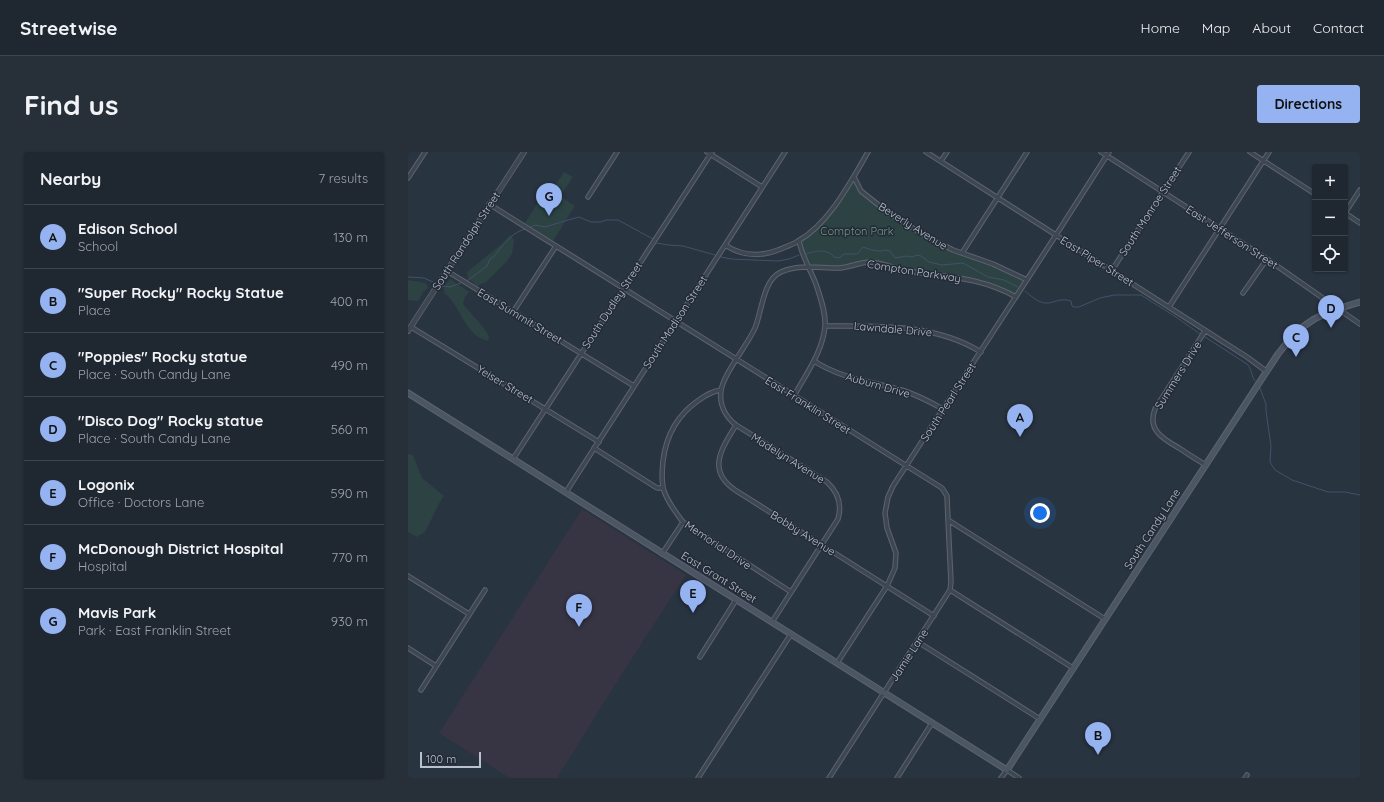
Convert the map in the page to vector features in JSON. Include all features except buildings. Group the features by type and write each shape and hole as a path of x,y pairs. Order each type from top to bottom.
{"main road":[{"name":"South Candy Lane","path":"1007,770 1266,371 1291,337 1310,321 1336,308 1360,302"},
{"name":"East Grant Street","path":"408,393 1007,770"}],"street":[{"path":"408,178 426,152"},
{"name":"South Randolph Street","path":"409,329 524,152"},
{"path":"588,197 617,152"},
{"name":"South Madison Street","path":"566,492 785,152"},
{"path":"725,245 739,252 758,255 772,252 799,241 821,222 835,205 854,177 868,152"},
{"name":"East Piper Street","path":"926,152 1112,270 1266,371"},
{"path":"941,162 947,152"},
{"path":"962,253 1027,152"},
{"name":"East Jefferson Street","path":"1102,152 1108,154 1163,192 1267,259 1360,324"},
{"name":"South Monroe Street","path":"1112,270 1189,152"},
{"path":"1250,152 1312,192"},
{"path":"1169,307 1269,152"},
{"path":"710,153 762,187"},
{"name":"South Dudley Street","path":"513,459 710,153"},
{"name":"South Pearl Street","path":"837,663 887,586 895,568 896,558 894,545 887,528 885,508 890,492 1108,154"},
{"name":"Beverly Avenue","path":"854,177 861,191 886,211 937,242 1027,280"},
{"path":"1348,208 1360,190"},
{"name":"East Franklin Street","path":"489,204 942,488 945,491 947,498 948,520"},
{"path":"1348,215 1360,223"},
{"path":"794,396 814,361 820,347 825,326 822,304 809,266 802,253 799,241"},
{"path":"513,312 556,246"},
{"path":"1243,293 1267,259"},
{"name":"Compton Parkway","path":"809,266 839,268 858,264 874,263 907,271 982,282 1004,290 1016,297"},
{"path":"721,390 722,383 755,329 767,287 771,280 781,272 809,266"},
{"name":"East Summit Street","path":"447,271 634,386"},
{"name":"Lawndale Drive","path":"825,326 887,327 928,331 957,340 980,352"},
{"name":"Yeiser Street","path":"409,329 598,442"},
{"name":"Summers Drive","path":"1206,331 1155,409 1153,418 1156,431 1162,438 1206,465"},
{"name":"Auburn Drive","path":"814,361 845,376 902,390 943,409"},
{"name":"Madelyn Avenue","path":"721,390 721,401 725,412 736,425 827,482 834,490 839,504 838,520 772,622"},
{"name":"Memorial Drive","path":"721,390 713,392 695,403 682,414 673,426 664,450 662,474 663,488 671,506 683,522 696,532 791,592"},
{"name":"Bobby Avenue","path":"736,425 722,448 719,458 719,469 726,483 934,616"},
{"path":"594,448 657,488 663,488"},
{"path":"948,520 1105,619"},
{"name":"Jamie Lane","path":"829,778 918,642 950,590 952,582 948,520"},
{"path":"662,554 683,522"},
{"path":"408,576 469,614"},
{"path":"421,690 485,590"},
{"path":"950,590 1073,668"},
{"path":"700,657 736,600"},
{"path":"698,778 791,634"},
{"path":"918,642 1040,719"},
{"path":"408,648 436,666"},
{"path":"897,778 932,723"},
{"name":"South Candy Lane","path":"1001,778 1007,770"},
{"name":"East Grant Street","path":"1007,770 1019,778"}],"shaded area":[{"path":"582,509 686,575 557,778 510,778 439,733"}],"green space":[{"path":"564,172 573,177 560,196 575,206 551,244 523,226 538,202 543,205"},
{"name":"Compton Park","path":"854,177 861,191 886,211 945,246 993,264 1027,280 1016,297 989,284 907,271 874,263 847,267 809,266 799,241 821,222"},
{"path":"510,235 514,240 512,254 486,282 477,286 468,278 467,272 504,242"},
{"path":"450,279 469,292 465,297 463,304 487,332 489,336 488,341 473,333 450,298 444,293 445,285"},
{"path":"408,280 426,283 428,288 423,292 420,299 417,301 408,300"},
{"path":"408,454 413,455 422,478 444,496 425,532 417,537 408,532"}],"waterway":[{"path":"531,227 535,225 545,227 579,217 591,222 618,220 653,239"},
{"path":"467,281 487,266 490,259 510,237 525,229"},
{"path":"656,243 683,246 715,255"},
{"path":"806,254 817,251 825,251 834,257 839,258 844,254 857,254 863,247 877,251 885,250 890,251 895,258 907,256 912,257 917,255 929,262 942,265 963,263 988,277 1004,280 1018,287"},
{"path":"721,257 731,259 778,261 799,255"},
{"path":"408,277 424,278 435,283"},
{"path":"441,286 450,287 461,283"},
{"path":"1025,291 1042,302 1048,303 1067,300 1071,301 1072,306 1074,307 1079,307 1100,298 1114,295 1141,295 1200,334"},
{"path":"1205,337 1247,364 1255,381"},
{"path":"1259,386 1266,404 1271,446 1270,462 1275,470 1292,480 1328,492 1345,492 1360,495"}],"place":[{"name":"Mavis Park","path":"549,216"},
{"name":"\"Disco Dog\" Rocky statue","path":"1331,328"},
{"name":"\"Poppies\" Rocky statue","path":"1296,357"},
{"name":"Edison School","path":"1020,437"},
{"name":"Logonix","path":"693,613"},
{"name":"McDonough District Hospital","path":"579,627"},
{"name":"\"Super Rocky\" Rocky Statue","path":"1098,755"}]}
